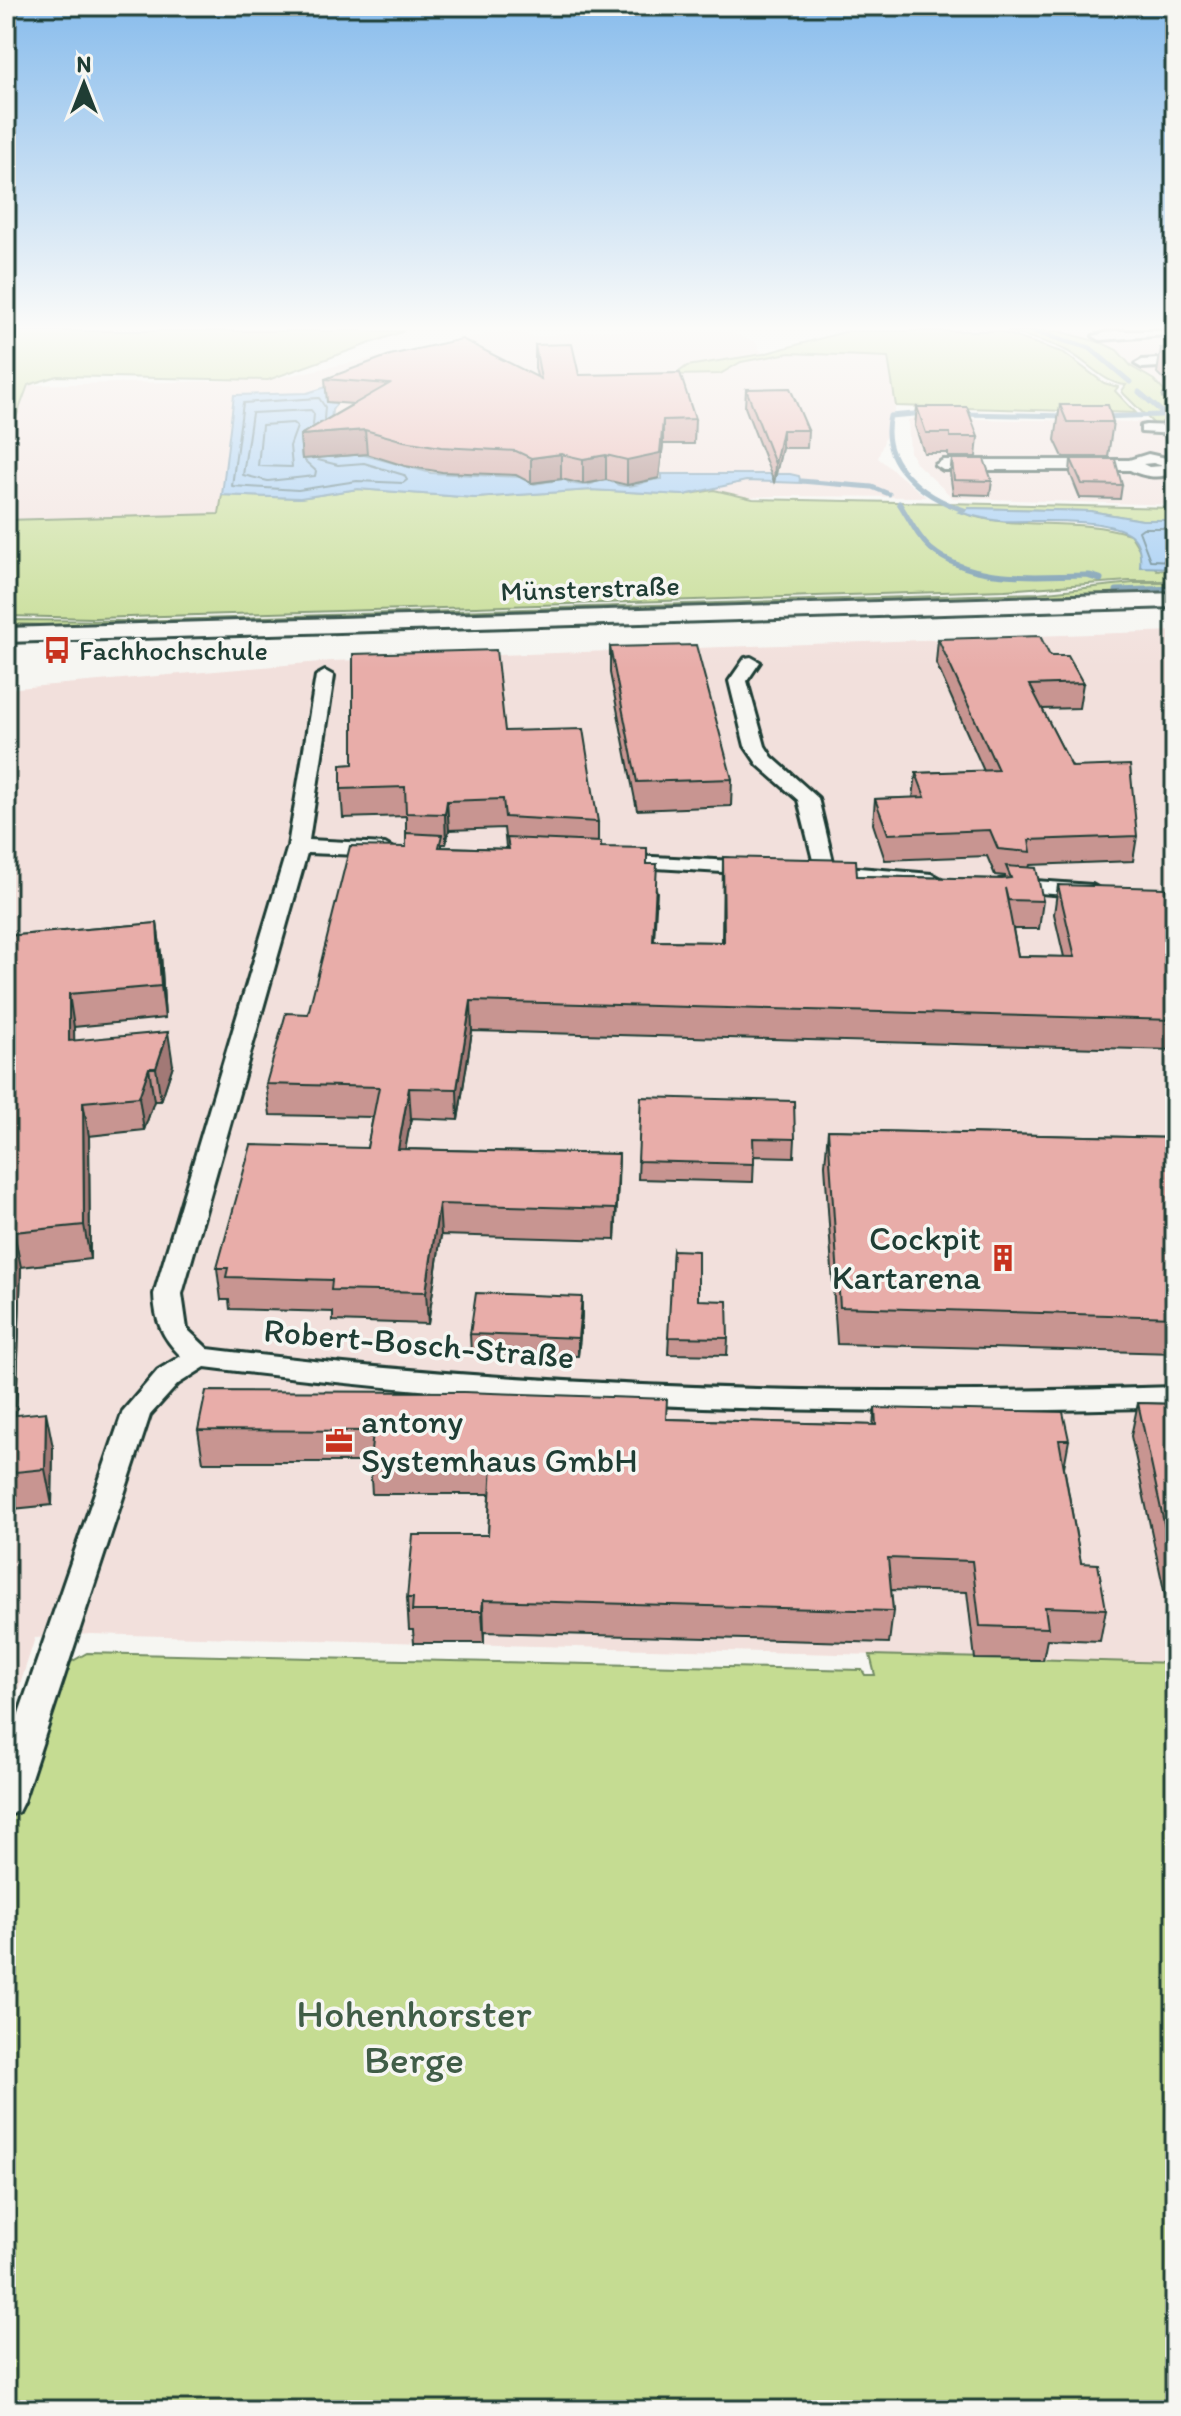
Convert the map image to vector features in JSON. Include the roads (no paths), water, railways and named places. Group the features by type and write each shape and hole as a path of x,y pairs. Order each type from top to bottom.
{"main road":[{"name":"Münsterstraße","path":"6,635 1175,600"}],"street":[{"path":"943,465 1133,465 1139,470 1154,473 1167,471 1174,465"},
{"path":"751,662 738,681 755,746 765,761 808,798 817,871 952,881"},
{"path":"6,1802 137,1411 168,1377 200,1357 179,1339 168,1321 168,1294 298,846 325,676"},
{"path":"298,846 406,851"},
{"path":"592,860 779,869"},
{"path":"984,883 1111,893"},
{"name":"Robert-Bosch-Straße","path":"200,1357 566,1394 779,1402 988,1405 1175,1397"}],"water":[{"path":"228,444 329,444 328,455 364,455 431,473 521,477 534,484 552,481 554,477 565,478 569,483 590,485 600,478 629,486 662,479 662,474 790,474 799,476 801,483 746,481 684,495 591,490 475,498 358,489 300,498 222,495"},
{"path":"969,508 1090,511 1142,520 1175,520 1175,568 1140,567 1140,553 1135,540 1116,528 1085,522 997,520 959,512"}],"waterway":[{"path":"890,444 897,463 919,487 964,510"},
{"path":"801,481 872,487 889,494"},
{"path":"899,503 931,549 966,568 1006,575 1087,575 1097,578"},
{"path":"1090,576 1100,579"},
{"path":"1117,591 1175,589"}],"place":[{"name":"Fachhochschule","path":"57,650"},
{"name":"Cockpit Kartarena","path":"1003,1258"},
{"name":"antony Systemhaus GmbH","path":"339,1441"}],"park label":[{"name":"Hohenhorster Berge","path":"414,2036"}]}
